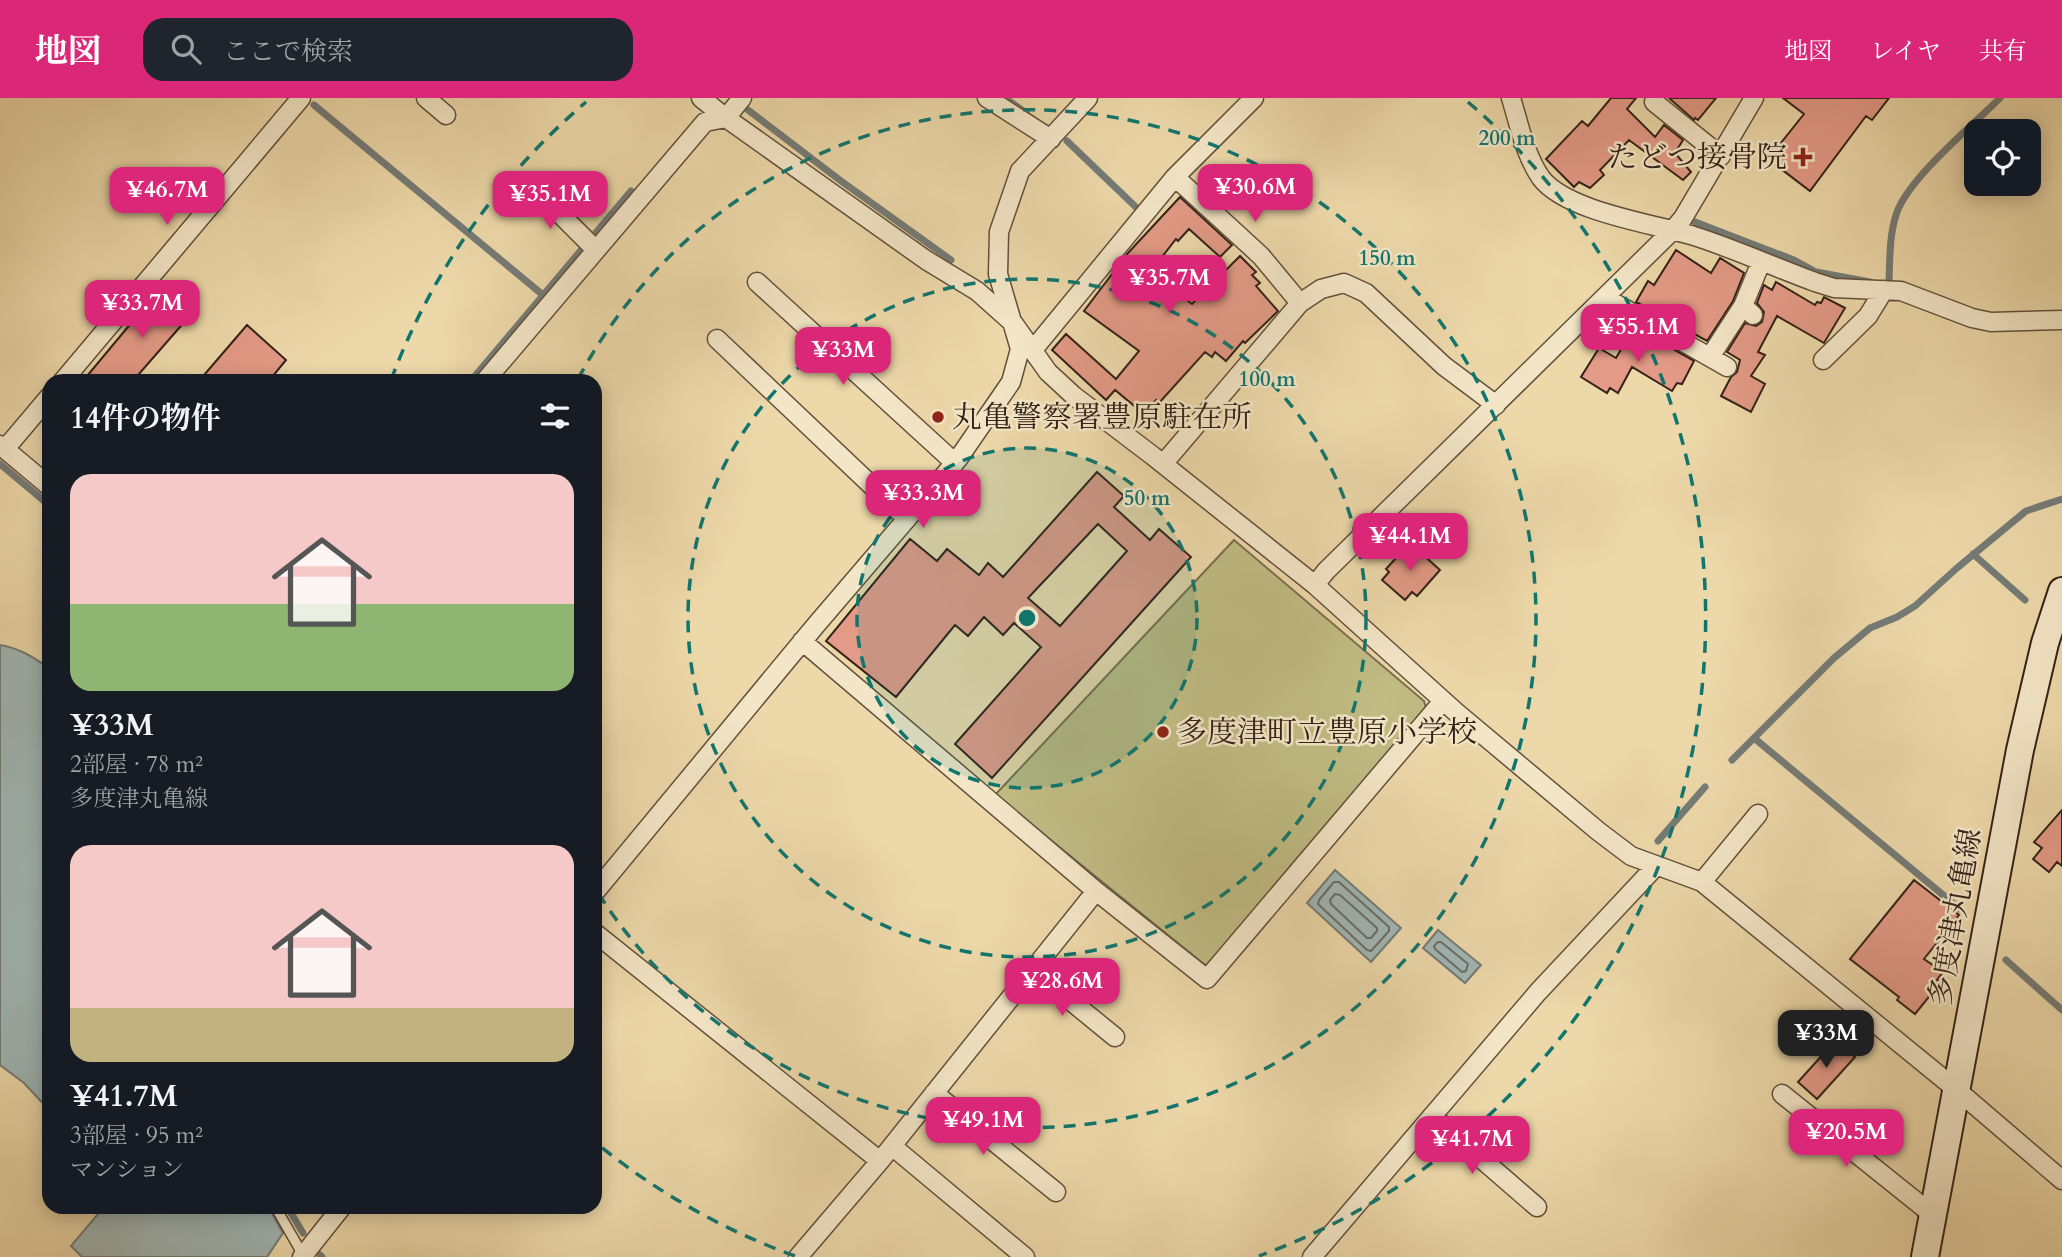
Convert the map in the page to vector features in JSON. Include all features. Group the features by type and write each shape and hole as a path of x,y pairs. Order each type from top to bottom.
{"main road":[{"name":"多度津丸亀線","path":"1925,1257 2020,750 2045,643 2062,592"}],"street":[{"path":"69,374 301,98"},
{"path":"426,98 446,115"},
{"path":"701,98 926,260 977,291 1014,324 1048,372 1074,397 1315,585 1443,701 1598,831 1631,856 1702,882 1957,1090 2062,1180"},
{"path":"490,374 590,244 705,122 726,118 742,98"},
{"path":"987,98 1051,139"},
{"path":"602,884 955,463 1011,382 1020,349 998,274 999,232 1020,171 1088,98"},
{"path":"1032,351 1041,344 1175,177 1254,98"},
{"path":"1511,98 1529,156 1542,180 1560,193 1601,213 1673,230 1738,251 1834,288 1901,291 1972,318 1991,322 2062,320"},
{"path":"1315,585 1683,219 1754,98"},
{"path":"1654,102 1721,156"},
{"path":"1175,177 1261,256 1300,303"},
{"path":"543,197 590,244"},
{"path":"1710,357 1748,310 1761,262"},
{"path":"757,282 955,463"},
{"path":"1163,464 1300,303 1321,289 1344,283 1366,293 1444,366 1496,405"},
{"path":"1823,360 1868,316 1884,290"},
{"path":"1606,298 1727,367"},
{"path":"717,339 907,519"},
{"path":"42,404 2,447 42,480"},
{"path":"803,641 1096,891 1207,979 1443,701"},
{"path":"1702,882 1758,814"},
{"path":"1312,1257 1538,992 1656,866"},
{"path":"798,1257 880,1161 1096,891"},
{"path":"602,939 880,1161"},
{"path":"1033,970 1115,1037"},
{"path":"934,1093 1056,1192"},
{"path":"1782,1094 1933,1215"},
{"path":"1433,1116 1537,1207"},
{"path":"891,1146 1025,1257"},
{"path":"302,1256 336,1214"}],"lane":[{"path":"279,1214 302,1256"}],"shaded area":[{"path":"1234,540 1424,701 1426,708 1212,963 1205,965 995,795"}],"water":[{"path":"0,645 13,648 42,664 42,1102 24,1083 0,1065"},
{"path":"1335,870 1401,928 1371,962 1307,903"},
{"path":"1438,930 1481,965 1465,983 1423,948"},
{"path":"98,1214 272,1214 283,1233 267,1257 82,1257 71,1246"}],"building":[{"path":"1611,98 1636,98 1627,109 1655,137 1664,125 1683,140 1675,153 1691,172 1683,180 1629,140 1600,170 1604,175 1590,188 1579,182 1574,187 1546,159 1582,121 1588,126"},
{"path":"1669,98 1716,98 1698,120 1694,120"},
{"path":"1783,98 1889,98 1872,120 1866,116 1810,191 1768,159 1804,114"},
{"path":"1180,197 1232,245 1220,257 1189,229 1178,241 1176,239 1151,271 1192,304 1240,256 1256,272 1252,275 1260,283 1256,286 1278,311 1245,343 1243,341 1226,361 1215,352 1212,357 1205,352 1159,403 1156,400 1144,414 1115,390 1106,400 1052,350 1066,334 1116,379 1139,351 1084,311 1128,253"},
{"path":"1676,250 1711,273 1720,258 1744,273 1733,301 1707,341 1636,302 1648,281 1654,285"},
{"path":"1776,282 1815,305 1817,302 1821,303 1824,297 1845,308 1824,343 1777,316 1758,352 1765,355 1751,376 1765,384 1751,412 1721,396 1731,377 1737,372 1740,360 1727,352 1745,323 1756,326 1762,322 1764,312 1757,303 1764,285 1772,290"},
{"path":"162,286 193,312 139,374 89,374"},
{"path":"247,325 286,360 275,374 205,374"},
{"path":"1634,327 1694,361 1682,384 1677,383 1672,391 1632,367 1618,393 1610,388 1607,393 1581,377 1599,348 1616,358"},
{"path":"1097,472 1124,496 1114,507 1150,540 1159,529 1191,557 992,778 955,744 1041,647 1014,623 1003,635 984,617 968,636 955,625 896,697 826,641 910,539 937,561 947,549 979,575 988,563 1003,577","holes":["1098,524 1127,551 1060,626 1028,598"]},
{"path":"1407,546 1417,555 1420,552 1440,570 1417,596 1412,592 1405,600 1382,580 1389,572 1386,569"},
{"path":"2062,810 2062,866 2057,862 2049,872 2033,859 2042,848 2034,842"},
{"path":"1914,880 1959,915 1924,959 1943,972 1937,980 1940,983 1915,1014 1897,1000 1899,997 1850,959"},
{"path":"1836,1040 1855,1057 1817,1099 1798,1082"}],"waterway":[{"path":"1005,98 1026,113"},
{"path":"1889,282 1893,229 1904,198 1928,168 2000,98"},
{"path":"314,105 543,295"},
{"path":"748,110 951,260"},
{"path":"1067,141 1140,211"},
{"path":"477,374 631,191"},
{"path":"1695,222 1794,260 1816,272 1870,282"},
{"path":"0,464 42,499"},
{"path":"1732,760 1834,658 1870,628 1915,606 2026,511 2062,499"},
{"path":"1973,554 2025,600"},
{"path":"1754,738 1960,909"},
{"path":"1658,841 1705,787"},
{"path":"2006,960 2062,1010"},
{"path":"292,1214 303,1233"}],"place":[{"name":"たどつ接骨院","path":"1803,157"},
{"name":"丸亀警察署豊原駐在所","path":"938,417"},
{"name":"多度津町立豊原小学校","path":"1163,732"}]}
